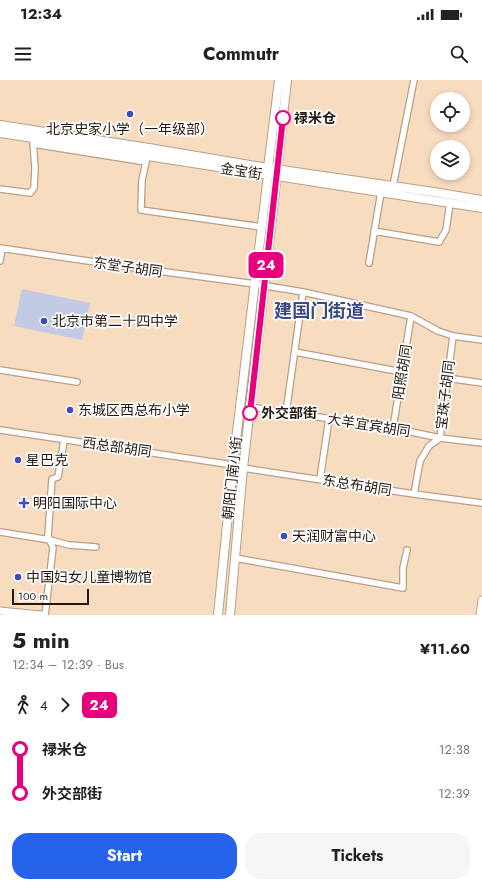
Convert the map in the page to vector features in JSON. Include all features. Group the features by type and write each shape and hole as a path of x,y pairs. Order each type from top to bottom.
{"main road":[{"name":"朝阳门南小街","path":"230,615 243,468 271,227 272,172 279,80"},
{"name":"朝阳门南小街","path":"218,615 233,465 262,227 287,80"},
{"name":"金宝街","path":"0,125 33,138"},
{"name":"金宝街","path":"0,133 272,172 393,186 482,200"},
{"name":"金宝街","path":"272,172 381,192 482,208"}],"street":[{"path":"393,186 414,80"},
{"path":"0,189 30,193 34,188 35,168 33,138 147,155 142,180 141,210 262,227"},
{"path":"368,263 381,192"},
{"path":"374,231 439,242 446,230 450,203"},
{"path":"0,261 1,248"},
{"name":"东堂子胡同","path":"1,248 303,292 411,316 438,331 453,336 482,340"},
{"path":"286,413 303,292"},
{"name":"阳照胡同","path":"393,428 411,316"},
{"name":"宝珠子胡同","path":"414,494 420,461 429,446 440,438 453,336"},
{"path":"295,352 402,372"},
{"path":"0,370 77,382"},
{"path":"447,378 482,383"},
{"name":"大羊宜宾胡同","path":"251,407 393,428 440,438 482,443"},
{"path":"320,479 329,419"},
{"name":"西总部胡同","path":"0,430 233,465"},
{"path":"45,615 52,548 48,536 52,479 58,477 64,440"},
{"name":"东总布胡同","path":"233,465 243,468 482,503"},
{"path":"0,532 50,540 69,545 96,547"},
{"path":"235,558 403,588 403,568 407,550"},
{"path":"480,615 482,600"},
{"path":"0,611 41,615"}],"shaded area":[{"path":"22,289 90,303 82,340 14,326"}],"bus line":[{"name":"24","path":"250,413 283,118"}],"place":[{"name":"北京史家小学（一年级部）","path":"130,114"},
{"name":"禄米仓","path":"283,118"},
{"name":"北京市第二十四中学","path":"44,321"},
{"name":"东城区西总布小学","path":"70,410"},
{"name":"外交部街","path":"250,413"},
{"name":"星巴克","path":"18,460"},
{"name":"明阳国际中心","path":"24,503"},
{"name":"天润财富中心","path":"284,536"},
{"name":"中国妇女儿童博物馆","path":"18,577"}],"district":[{"name":"建国门街道","path":"319,311"}]}
